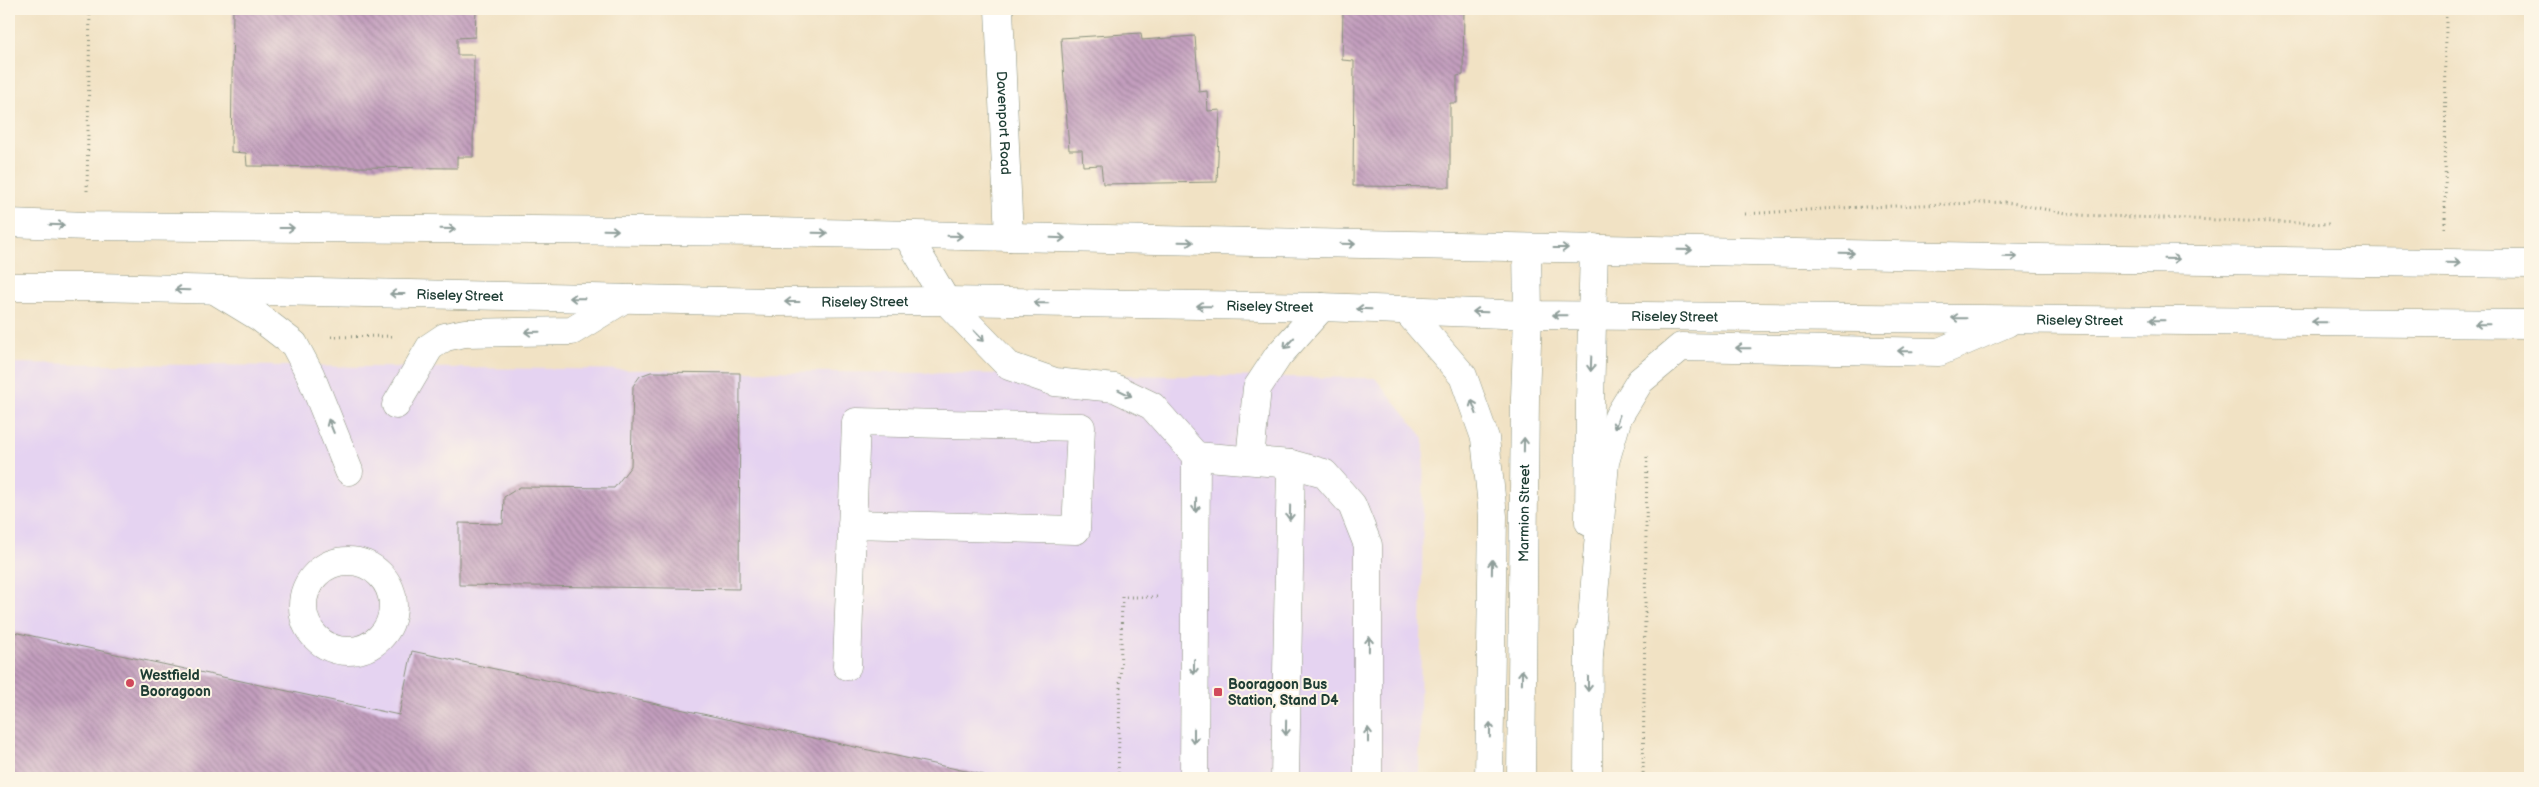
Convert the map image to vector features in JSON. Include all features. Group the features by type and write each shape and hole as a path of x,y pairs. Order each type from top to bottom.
{"main road":[{"name":"Davenport Road","path":"999,9 1009,237"},
{"path":"9,223 907,235 2030,258 2530,264"},
{"path":"907,235 946,301 1008,366 1055,382 1115,388 1152,406 1196,456 1194,778"},
{"name":"Marmion Street","path":"1521,778 1525,398 1528,315 1527,248"},
{"path":"1588,778 1590,411 1594,248"},
{"name":"Riseley Street","path":"9,288 94,287 772,302 946,301 1322,307 1528,315 2530,324"},
{"path":"218,291 259,317 294,344 310,374 349,471"},
{"path":"396,405 430,347 445,337 465,333 572,331 624,299"},
{"path":"1250,459 1257,388 1278,356 1322,307"},
{"path":"1406,310 1463,376 1485,438 1493,516 1489,778"},
{"path":"1588,655 1605,462 1618,417 1640,381 1681,347 1939,352 2017,319"},
{"path":"847,666 852,524 856,422 1081,427 1076,530 852,524"},
{"path":"1196,456 1250,459 1291,464 1324,473 1352,505 1368,545 1368,778"},
{"path":"1285,778 1291,464"}],"path":[{"path":"90,9 87,193 97,193"},
{"path":"2436,227 2446,228 2446,9"},
{"path":"1742,214 1838,208 2006,202 2077,215 2336,224"},
{"path":"1643,778 1647,450"},
{"path":"1118,778 1122,597 1158,597"}],"shaded area":[{"path":"9,363 1375,378 1424,438 1419,778 9,778"}],"building":[{"path":"233,9 476,9 475,37 457,38 457,55 474,55 473,157 457,157 457,168 247,166 246,153 231,152"},
{"path":"1343,9 1464,9 1463,75 1457,76 1457,103 1450,103 1450,187 1353,186 1354,61 1342,60"},
{"path":"1141,33 1142,40 1195,36 1199,92 1207,91 1208,111 1220,110 1217,182 1103,184 1101,165 1083,166 1082,150 1069,150 1061,38"},
{"path":"651,372 740,373 739,589 459,585 459,523 503,524 504,497 520,487 614,488 631,466 633,386 640,376"},
{"name":"Westfield Booragoon","path":"9,631 399,715 412,651 984,775 983,778 9,778"}],"place":[{"name":"Westfield Booragoon","path":"130,683"},
{"name":"Booragoon Bus Station, Stand D4","path":"1218,692"}]}
